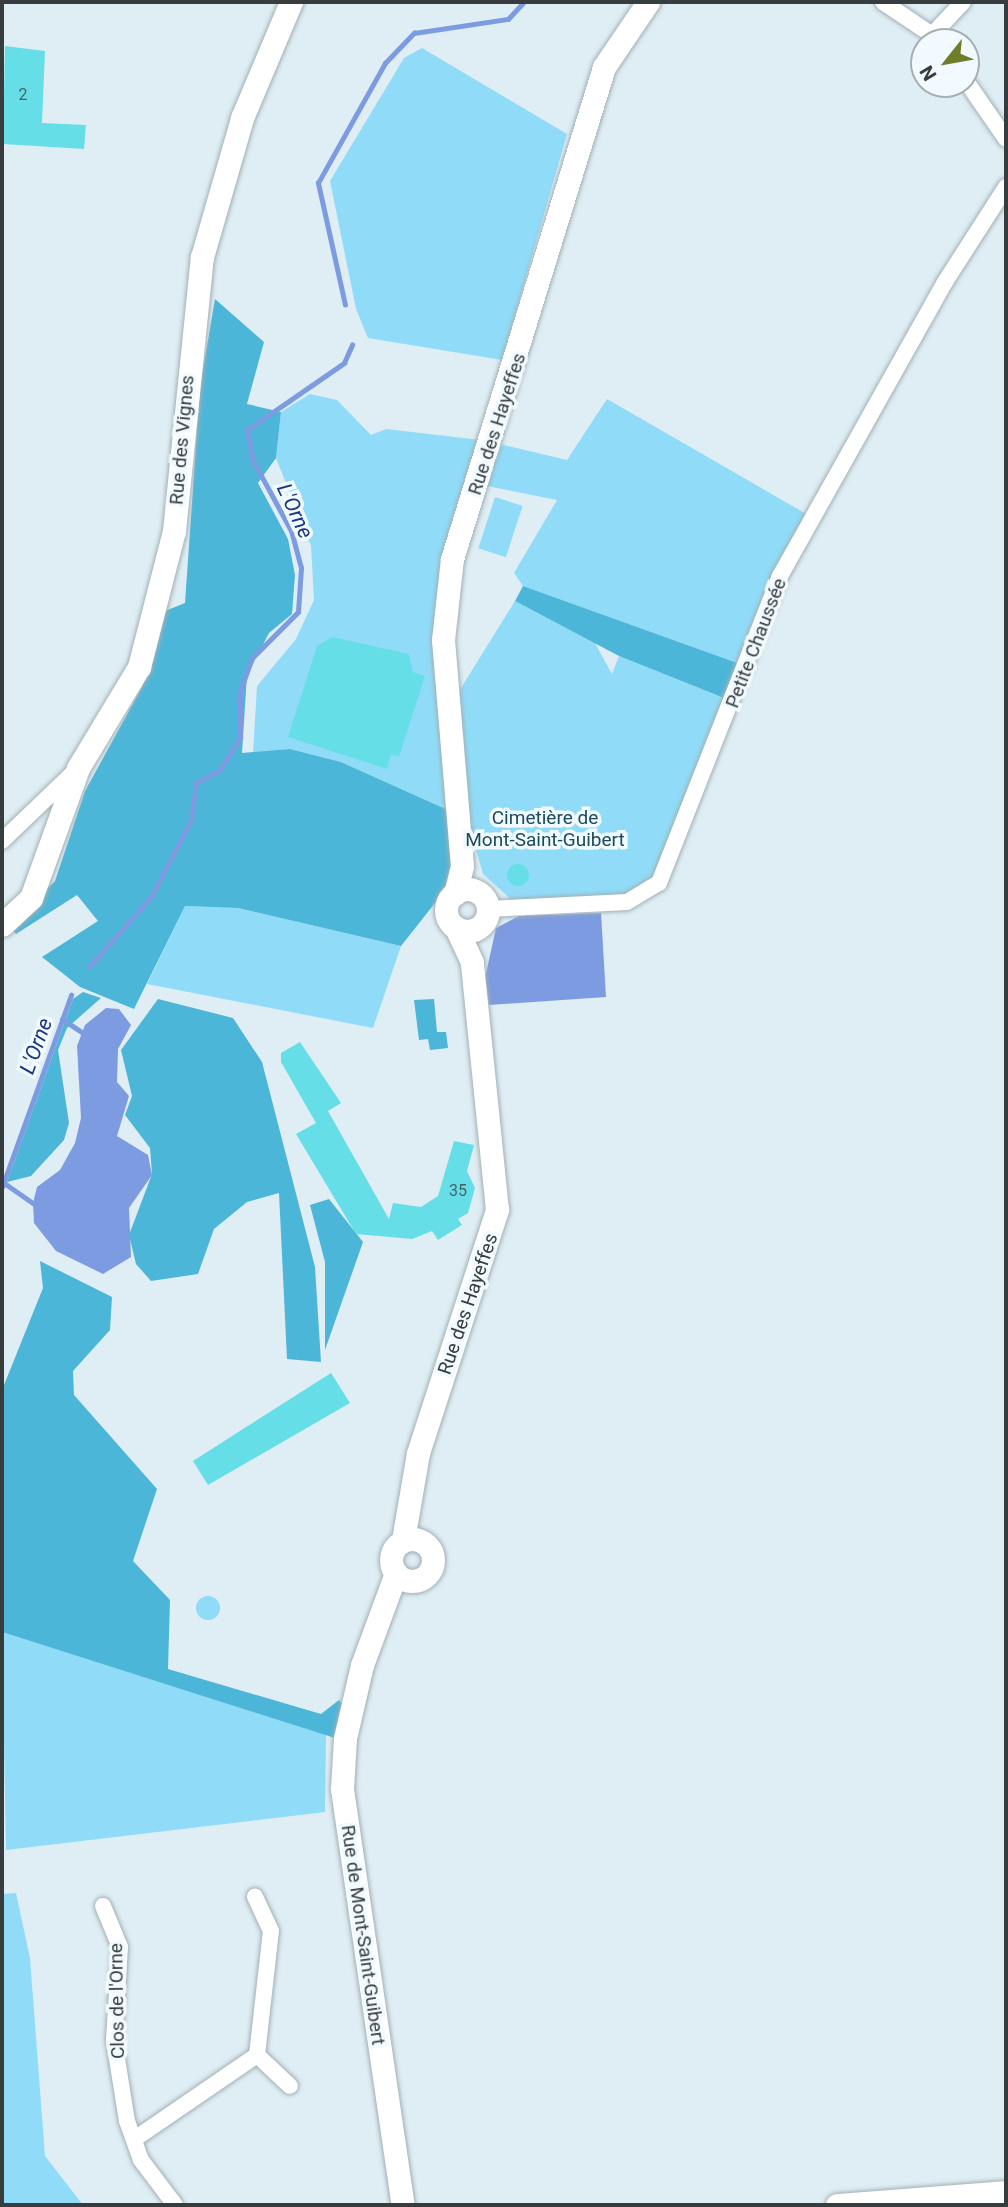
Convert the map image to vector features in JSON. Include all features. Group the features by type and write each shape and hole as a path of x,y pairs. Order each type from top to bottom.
{"street":[{"name":"Rue des Vignes","path":"2,841 78,768 127,696 152,621 174,531 202,257 242,118 291,2"},
{"name":"Rue des Hayeffes","path":"472,962 485,917 465,892 443,640 452,559 604,67 648,2"},
{"path":"883,2 921,28"},
{"path":"944,28 964,2"},
{"path":"978,98 1006,139"},
{"name":"Petite Chaussée","path":"485,917 627,902 659,883 780,576 941,288 1006,187"},
{"path":"2,925 31,898 43,875 78,768"},
{"name":"Rue des Hayeffes","path":"403,1578 390,1554 410,1540 406,1516 418,1453 496,1219 472,962 456,927 444,909 465,892"},
{"path":"456,927 485,917"},
{"path":"403,1578 428,1574 433,1563 410,1540"},
{"name":"Rue de Mont-Saint-Guibert","path":"403,1578 384,1603 362,1665 345,1738 342,1789 403,2205"},
{"path":"136,2138 257,2055 272,1940 255,1896"},
{"name":"Clos de l'Orne","path":"103,1906 120,1947 114,2040 127,2121 136,2138 141,2160 175,2205"},
{"path":"257,2055 290,2086"},
{"path":"837,2205 1006,2192"}],"green space":[{"path":"422,48 567,134 502,360 368,338 356,309 330,181 404,58"},
{"path":"310,394 337,400 371,435 386,429 481,440 446,556 450,811 341,762 290,749 253,753 257,686 296,639 314,600 311,546 276,458 281,412"},
{"path":"607,399 808,515 743,665 523,586 514,573 557,500 487,486 499,444 567,460"},
{"path":"495,497 523,506 506,557 478,548"},
{"name":"Cimetière de Mont-Saint-Guibert","path":"515,601 595,643 612,674 619,656 729,700 656,879 636,895 515,903 483,874 469,825 456,696"},
{"path":"185,906 238,908 401,946 373,1028 147,984"},
{"path":"208,1596 219,1603 220,1608 213,1619 208,1620 197,1613 196,1608 203,1597"},
{"path":"2,1632 326,1735 325,1812 6,1850"},
{"path":"16,1893 30,1958 45,2156 83,2205 2,2205 2,1894"}],"shaded area":[{"path":"215,299 264,342 247,404 281,412 276,458 258,483 288,539 295,575 292,614 269,633 247,675 242,753 290,749 341,762 450,811 454,879 401,946 238,908 185,906 134,1009 80,987 42,957 98,921 77,895 16,934 9,926 55,881 85,791 142,687 165,611 185,603 200,387"},
{"path":"523,586 743,665 729,700 619,656 515,601"},
{"path":"601,913 606,997 489,1005 485,978 496,928 519,916"},
{"path":"83,992 101,998 67,1028 58,1050 69,1123 64,1140 31,1176 7,1182 73,999"},
{"path":"158,999 233,1018 262,1062 315,1267 321,1362 287,1359 279,1193 247,1202 214,1229 198,1274 151,1281 136,1264 129,1235 152,1174 150,1148 125,1115 132,1096 121,1050"},
{"path":"434,999 437,1032 446,1032 448,1048 430,1050 428,1039 419,1040 414,1000"},
{"path":"106,1008 119,1009 131,1025 118,1049 117,1082 129,1096 117,1136 148,1155 152,1175 129,1208 131,1257 103,1274 56,1251 34,1223 33,1203 37,1187 60,1170 75,1143 81,1118 77,1046 85,1025"},
{"path":"329,1199 363,1242 325,1350 325,1262 310,1205"},
{"path":"40,1261 112,1297 110,1330 73,1371 74,1395 157,1489 133,1561 170,1600 168,1669 321,1714 339,1700 346,1707 338,1739 2,1632 2,1390 43,1288"}],"building":[{"path":"5,46 45,51 42,123 86,125 84,149 3,144"},
{"path":"332,637 409,654 413,672 425,676 399,757 391,754 387,769 288,737 317,646"},
{"path":"518,864 526,867 529,875 526,883 518,886 510,883 507,875 510,867"},
{"path":"300,1042 341,1103 328,1111 389,1219 393,1203 421,1207 438,1196 454,1141 474,1145 467,1171 475,1188 468,1213 458,1219 462,1225 438,1240 432,1231 412,1239 356,1234 296,1134 316,1123 281,1062 281,1053"},
{"path":"331,1373 350,1403 208,1485 193,1461"}],"waterway":[{"name":"L'Orne","path":"345,305 318,183 385,63 414,33 508,19 524,2"},
{"name":"L'Orne","path":"89,967 151,897 191,820 196,783 220,770 240,738 240,691 252,658 298,612 301,568 291,531 253,461 247,430 344,363 352,345"},
{"name":"L'Orne","path":"2,1187 71,995"},
{"path":"62,1019 82,1032"},
{"path":"3,1182 33,1203"}]}
